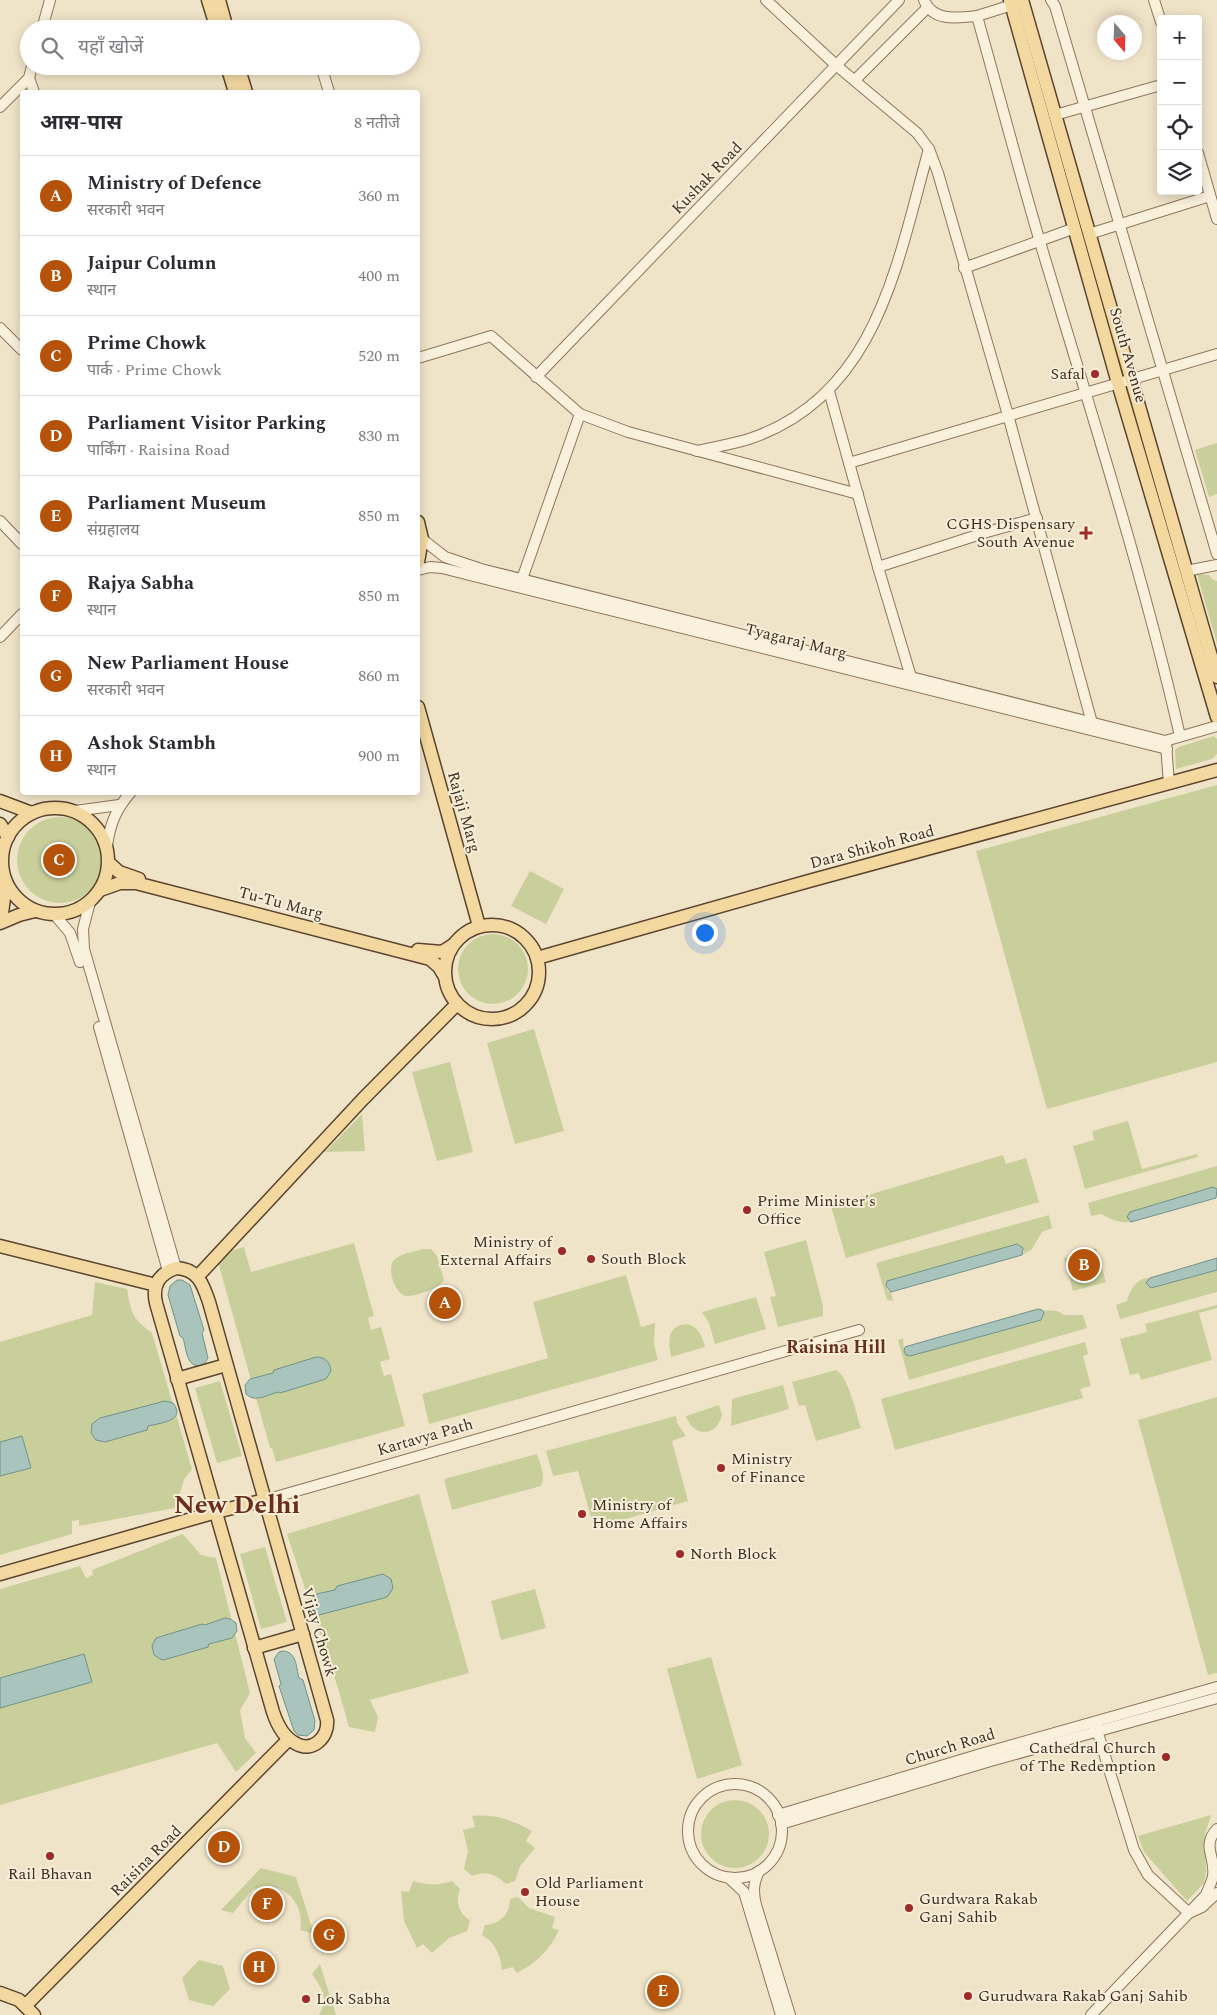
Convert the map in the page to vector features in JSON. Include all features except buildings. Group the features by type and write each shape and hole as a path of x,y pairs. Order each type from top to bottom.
{"main road":[{"path":"208,0 214,20"},
{"path":"219,0 225,20"},
{"name":"South Avenue","path":"1019,1 1055,115 1217,677"},
{"name":"South Avenue","path":"1019,1 1074,228 1217,717"},
{"path":"230,75 234,90"},
{"path":"241,75 245,90"},
{"path":"420,530 422,539 420,550"},
{"name":"Rajaji Marg","path":"420,714 479,926"},
{"name":"Dara Shikoh Road","path":"537,958 809,881 1217,770"},
{"path":"0,801 32,813"},
{"path":"6,882 13,894 23,904 35,911 56,915 74,912 90,902 100,890 107,877 109,863 104,837 92,821 75,811 53,808 32,813 18,823 8,837 2,859 6,882 1,922 35,911"},
{"path":"0,824 8,837"},
{"name":"Tu-Tu Marg","path":"109,863 119,872 131,877 420,950 442,952 453,945"},
{"name":"Tu-Tu Marg","path":"100,890 120,883 136,884 248,911 430,959 439,967 445,977"},
{"path":"500,925 519,933 527,940 537,958 539,970 538,983 532,995 515,1012 504,1017 475,1017 457,1004 451,996 445,977 448,955 453,945 464,934 479,926 500,925"},
{"path":"289,1739 279,1728 254,1648 154,1294 156,1285 160,1277 172,1270 192,1271 198,1276 363,1099 457,1004"},
{"path":"0,1246 156,1285"},
{"name":"Vijay Chowk","path":"198,1276 209,1302 327,1720 328,1727 320,1742 307,1747 296,1744 289,1739"},
{"path":"177,1379 226,1365"},
{"name":"Kartavya Path","path":"0,1574 216,1512 265,1500"},
{"path":"254,1648 303,1634"},
{"name":"Raisina Road","path":"30,2010 289,1739"},
{"path":"1,1993 30,2010"}],"street":[{"path":"44,20 50,0"},
{"path":"766,0 837,66 917,133 929,149 938,173 1008,415 1092,722"},
{"name":"Kushak Road","path":"536,377 899,0"},
{"path":"1051,0 1055,6 1085,106 1217,554"},
{"path":"1154,0 1159,15"},
{"path":"855,80 925,4 937,16 953,18 977,16 1019,1"},
{"path":"977,16 1040,241 1086,392 1158,646 1180,736"},
{"path":"0,107 30,75"},
{"path":"323,75 328,90"},
{"path":"29,78 33,90"},
{"path":"1055,115 1157,85"},
{"path":"696,451 750,439 789,420 829,391 854,361 876,319 894,274 929,149"},
{"path":"1202,167 1217,219"},
{"path":"1089,234 1210,196"},
{"path":"964,268 1074,228"},
{"path":"0,328 20,348"},
{"path":"420,357 491,336 580,414 628,432 858,494"},
{"path":"849,463 1217,354"},
{"path":"829,391 911,677"},
{"path":"522,579 580,414"},
{"path":"878,567 1037,518"},
{"path":"0,522 20,542"},
{"name":"Tyagaraj Marg","path":"422,539 446,557 481,569 1092,722 1166,745"},
{"path":"1186,571 1217,566"},
{"name":"Tyagaraj Marg","path":"420,570 430,567 442,568 1166,745"},
{"path":"0,638 20,616"},
{"path":"1169,784 1166,745 1180,736 1217,726"},
{"path":"107,846 114,816 119,805 128,795"},
{"path":"75,811 119,805"},
{"path":"90,902 83,929 84,949 172,1270"},
{"path":"56,915 70,933 78,952 172,1270"},
{"name":"Kartavya Path","path":"265,1500 859,1330"},
{"name":"Church Road","path":"780,1819 986,1758 1095,1722 1217,1687"},
{"name":"Church Road","path":"986,1758 1098,1732 1217,1698"},
{"path":"1095,1722 1134,1850 1148,1875 1189,1913"},
{"path":"729,1878 744,1877 758,1872 769,1863 777,1851 781,1838 780,1819 767,1797 750,1787 740,1785 721,1787 712,1791 697,1804 688,1821 689,1840 691,1849 702,1864 710,1871 729,1878 744,1892 781,2015"},
{"path":"1091,2015 1206,1895 1213,1874 1209,1842 1217,1829"},
{"path":"758,1872 754,1882 756,1905 790,2015"},
{"path":"1189,1913 1202,1907 1217,1894"}],"green space":[{"path":"1217,443 1217,494 1209,497 1195,450"},
{"path":"1197,574 1209,575 1213,580 1217,581 1217,644"},
{"path":"1214,736 1217,739 1217,754 1212,759 1176,769 1175,750"},
{"path":"1217,785 1217,1062 1047,1109 976,851"},
{"path":"60,817 84,824 96,836 103,860 96,884 84,896 60,903 36,896 24,884 17,860 24,836 36,824"},
{"path":"530,871 564,889 546,924 511,906"},
{"path":"493,934 506,937 518,944 525,956 528,969 525,982 518,994 506,1001 493,1004 480,1001 468,994 461,982 458,969 461,956 468,944 480,937"},
{"path":"534,1029 564,1131 515,1144 487,1043"},
{"path":"450,1062 473,1152 437,1161 412,1072"},
{"path":"362,1114 365,1151 325,1152"},
{"path":"1128,1121 1142,1169 1197,1154 1198,1157 1085,1189 1073,1146 1094,1140 1092,1131"},
{"path":"1003,1155 1006,1164 1026,1158 1039,1202 846,1258 831,1206"},
{"path":"1217,1166 1217,1189 1213,1187 1128,1220 1131,1222 1116,1221 1101,1214 1091,1216 1088,1203"},
{"path":"1049,1215 1052,1228 1042,1232 1032,1249 1022,1255 1024,1251 1017,1244 888,1281 887,1290 891,1292 893,1301 887,1300 876,1263"},
{"path":"806,1240 823,1306 823,1316 778,1327 770,1297 776,1296 764,1252"},
{"path":"354,1243 374,1316 368,1318 371,1330 381,1327 390,1359 380,1362 384,1376 391,1374 405,1426 276,1462 272,1448 270,1448 216,1255 244,1247 251,1272"},
{"path":"1096,1248 1106,1282 1073,1291 1064,1258"},
{"path":"423,1249 431,1249 437,1256 444,1280 438,1286 427,1291 406,1296 398,1291 395,1286 391,1274 392,1264 400,1256"},
{"path":"1217,1270 1217,1292 1120,1319 1116,1305 1127,1301 1132,1289 1141,1280 1150,1278 1148,1280 1151,1288"},
{"path":"626,1275 641,1327 655,1323 654,1344 658,1360 429,1424 422,1394 548,1358 533,1302"},
{"path":"95,1282 127,1289 136,1319 152,1333 192,1469 184,1480 175,1508 79,1526 79,1520 72,1521 72,1534 0,1555 0,1342 92,1315"},
{"path":"756,1297 766,1329 715,1344 709,1323 702,1312"},
{"path":"1217,1305 1217,1308 1199,1313 1212,1360 1141,1380 1139,1373 1130,1375 1120,1339 1147,1332 1145,1324"},
{"path":"1042,1310 1057,1311 1065,1315 1083,1315 1087,1328 909,1380 898,1340 903,1338 904,1351 1043,1317"},
{"path":"688,1324 700,1333 705,1347 671,1357 670,1335 676,1327"},
{"path":"1085,1342 1088,1354 1083,1356 1091,1386 1080,1389 1083,1398 895,1450 881,1399"},
{"path":"836,1370 845,1380 861,1428 816,1441 805,1405 799,1406 792,1382"},
{"path":"220,1381 242,1456 217,1463 195,1388"},
{"path":"783,1385 789,1409 731,1426 732,1399"},
{"path":"1217,1397 1217,1673 1208,1675 1138,1420"},
{"path":"719,1405 722,1415 719,1423 710,1431 699,1431 689,1423 686,1416"},
{"path":"676,1416 677,1423 686,1436 672,1441 688,1501 594,1528 578,1471 553,1476 546,1451"},
{"path":"537,1454 543,1474 541,1486 452,1510 444,1479"},
{"path":"419,1494 469,1673 370,1700 378,1717 375,1732 349,1727 287,1534"},
{"path":"183,1534 201,1555 216,1558 250,1693 240,1710 245,1738 256,1753 236,1772 217,1743 0,1805 0,1589 80,1566 86,1578 93,1575 92,1570"},
{"path":"265,1547 287,1622 261,1629 240,1554"},
{"path":"535,1589 546,1628 501,1640 491,1601"},
{"path":"711,1657 742,1765 697,1779 667,1669"},
{"path":"735,1800 748,1803 759,1810 766,1821 769,1834 766,1847 759,1858 748,1865 735,1868 722,1865 711,1858 704,1847 701,1834 704,1821 711,1810 722,1803"},
{"path":"1211,1815 1205,1834 1206,1872 1204,1883 1187,1901 1144,1852 1138,1836"},
{"path":"472,1816 488,1816 503,1819 532,1831 526,1841 535,1848 520,1866 515,1881 506,1884 486,1873 472,1876 464,1869 468,1851 463,1830 475,1827"},
{"path":"261,1868 296,1877 314,1934 300,1930 300,1916 296,1903 287,1893 273,1887 253,1889 233,1913 221,1910"},
{"path":"413,1881 442,1884 452,1881 460,1889 459,1907 470,1921 467,1931 449,1938 432,1953 423,1944 417,1948 404,1921 401,1891 409,1892"},
{"path":"518,1897 529,1908 555,1917 552,1928 559,1930 542,1955 517,1973 513,1967 502,1970 496,1950 491,1942 482,1935 485,1925 500,1920 506,1914 510,1899"},
{"path":"199,1960 223,1966 230,1989 213,2006 189,2000 182,1978"},
{"path":"320,1964 336,2015 319,2015 324,1998 312,1974"}],"water":[{"path":"1213,1187 1217,1189 1216,1198 1131,1222 1127,1217 1130,1212"},
{"path":"1017,1244 1023,1248 1022,1255 891,1292 886,1286 887,1281"},
{"path":"1217,1258 1217,1270 1151,1288 1146,1283 1150,1278"},
{"path":"177,1280 182,1280 190,1285 204,1330 202,1333 208,1358 205,1363 199,1366 191,1363 189,1360 168,1295 170,1286"},
{"path":"1038,1309 1044,1313 1041,1320 910,1356 906,1355 904,1351 905,1347 908,1346"},
{"path":"316,1357 324,1359 330,1365 331,1371 326,1379 261,1398 253,1398 246,1394 245,1385 250,1379 273,1373 274,1370"},
{"path":"165,1401 173,1403 177,1414 170,1420 148,1426 147,1430 105,1442 96,1440 91,1433 92,1424 100,1418"},
{"path":"22,1436 31,1468 0,1476 0,1442"},
{"path":"383,1574 391,1579 393,1588 388,1596 384,1598 319,1615 312,1613 307,1605 312,1595 335,1590 337,1586"},
{"path":"225,1618 236,1623 237,1631 232,1638 167,1659 162,1660 154,1655 152,1646 156,1638"},
{"path":"283,1651 291,1654 295,1661 299,1678 303,1680 315,1721 314,1730 307,1736 298,1735 294,1731 279,1686 281,1684 274,1659 279,1652"},
{"path":"84,1654 92,1682 0,1708 0,1678"}],"place":[{"name":"Safal","path":"1095,374"},
{"name":"CGHS Dispensary South Avenue","path":"1086,533"},
{"name":"Prime Chowk","path":"59,860"},
{"name":"Prime Minister's Office","path":"747,1210"},
{"name":"Ministry of External Affairs","path":"562,1251"},
{"name":"South Block","path":"591,1259"},
{"name":"Jaipur Column","path":"1084,1265"},
{"name":"Ministry of Defence","path":"445,1303"},
{"name":"Ministry of Finance","path":"721,1468"},
{"name":"Ministry of Home Affairs","path":"582,1514"},
{"name":"North Block","path":"680,1554"},
{"name":"Cathedral Church of The Redemption","path":"1166,1757"},
{"name":"Parliament Visitor Parking","path":"224,1847"},
{"name":"Rail Bhavan","path":"50,1856"},
{"name":"Old Parliament House","path":"525,1892"},
{"name":"Rajya Sabha","path":"267,1904"},
{"name":"Gurdwara Rakab Ganj Sahib","path":"909,1908"},
{"name":"New Parliament House","path":"329,1935"},
{"name":"Ashok Stambh","path":"259,1967"},
{"name":"Parliament Museum","path":"663,1991"},
{"name":"Gurudwara Rakab Ganj Sahib","path":"968,1996"},
{"name":"Lok Sabha","path":"306,1999"}],"district":[{"name":"Raisina Hill","path":"836,1347"},
{"name":"New Delhi","path":"237,1505"}]}
